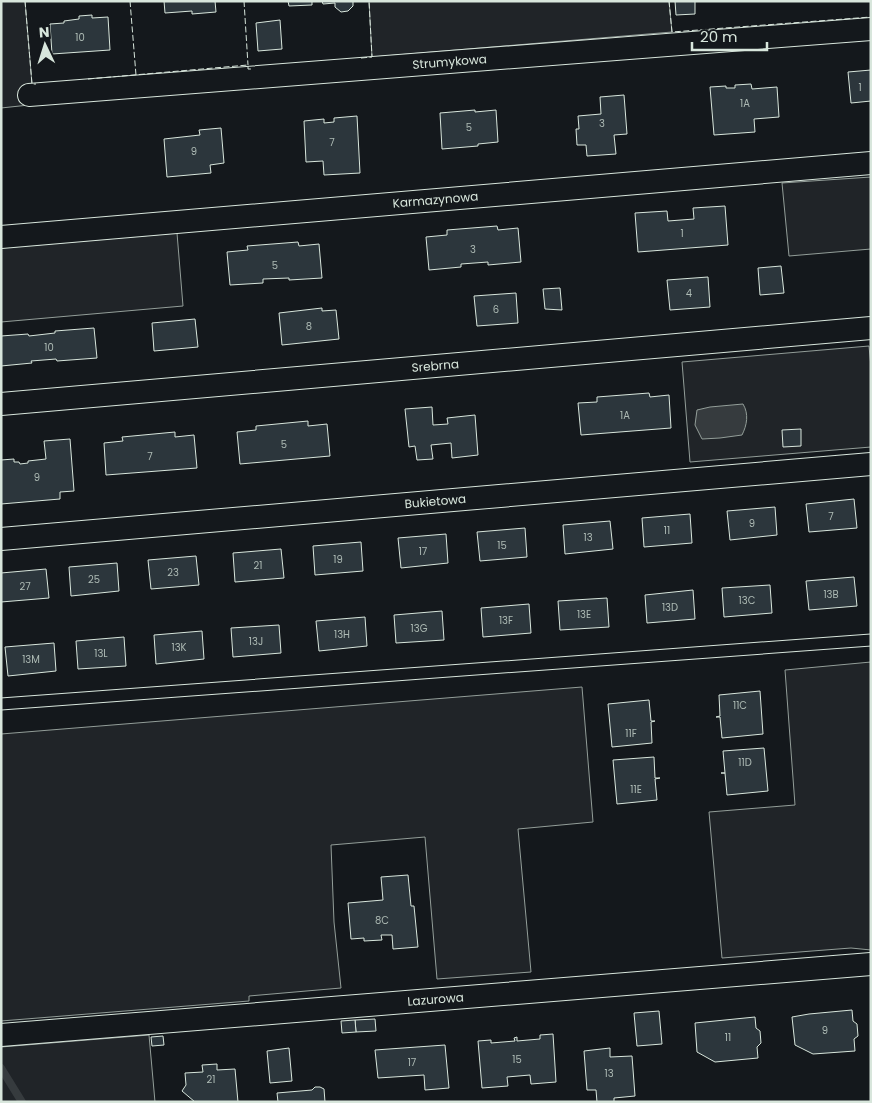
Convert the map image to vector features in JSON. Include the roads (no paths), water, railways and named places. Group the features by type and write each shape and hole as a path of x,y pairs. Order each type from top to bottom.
{"street":[{"name":"Strumykowa","path":"29,95 871,29"},
{"name":"Karmazynowa","path":"1,236 871,163"},
{"name":"Srebrna","path":"1,404 871,328"},
{"name":"Bukietowa","path":"1,539 871,464"},
{"name":"Lazurowa","path":"1,1035 871,964"}],"lane":[{"path":"1,704 871,640"}],"waterway":[{"path":"1,1068 22,1102"}]}
